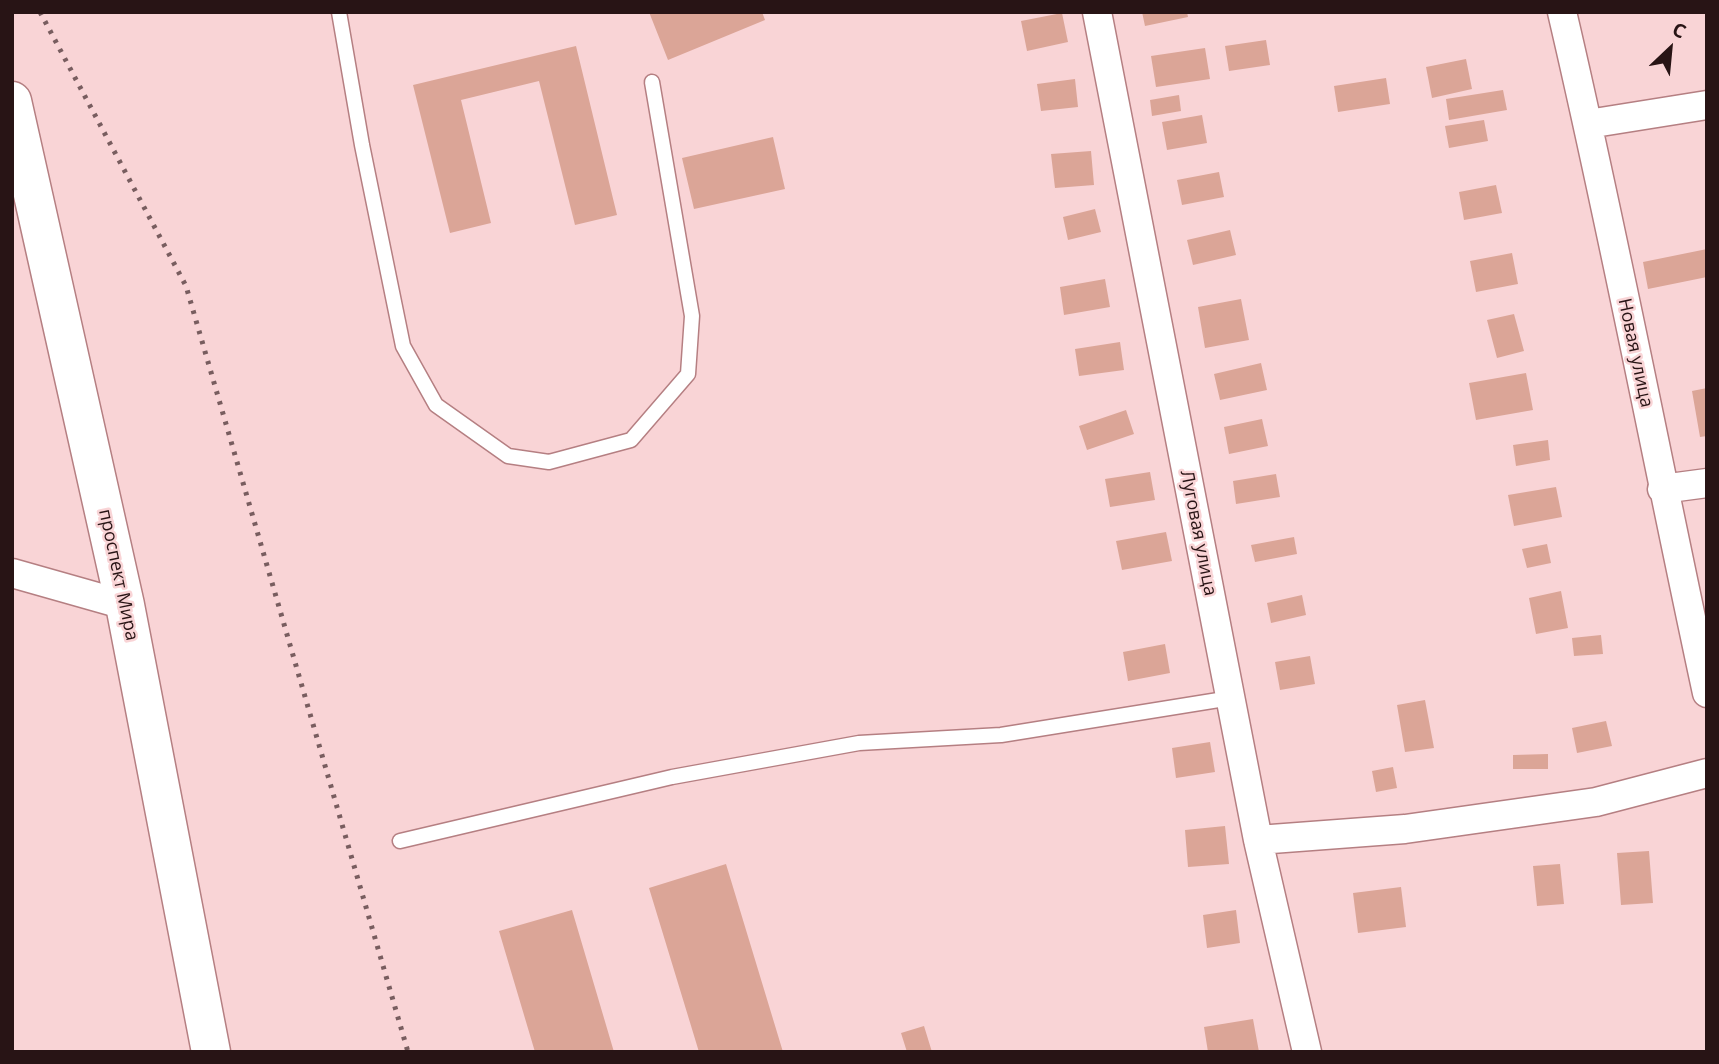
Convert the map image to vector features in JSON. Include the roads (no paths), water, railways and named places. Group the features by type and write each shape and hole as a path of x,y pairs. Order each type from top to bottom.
{"main road":[{"name":"проспект Мира","path":"12,101 125,605 211,1052"}],"street":[{"name":"Луговая улица","path":"1097,12 1258,841 1307,1052"},
{"name":"Новая улица","path":"1562,12 1588,124 1662,489 1707,693"},
{"path":"1588,124 1707,105"},
{"path":"1662,489 1707,483"},
{"path":"12,573 125,605"},
{"path":"1258,841 1405,829 1596,802 1707,773"}],"lane":[{"path":"340,12 362,145 403,346 436,405 508,456 549,462 631,440 688,373 692,316 652,82"},
{"path":"400,841 672,777 859,743 1001,735 1231,698"}],"railway":[{"path":"40,12 186,286 408,1052"}]}
